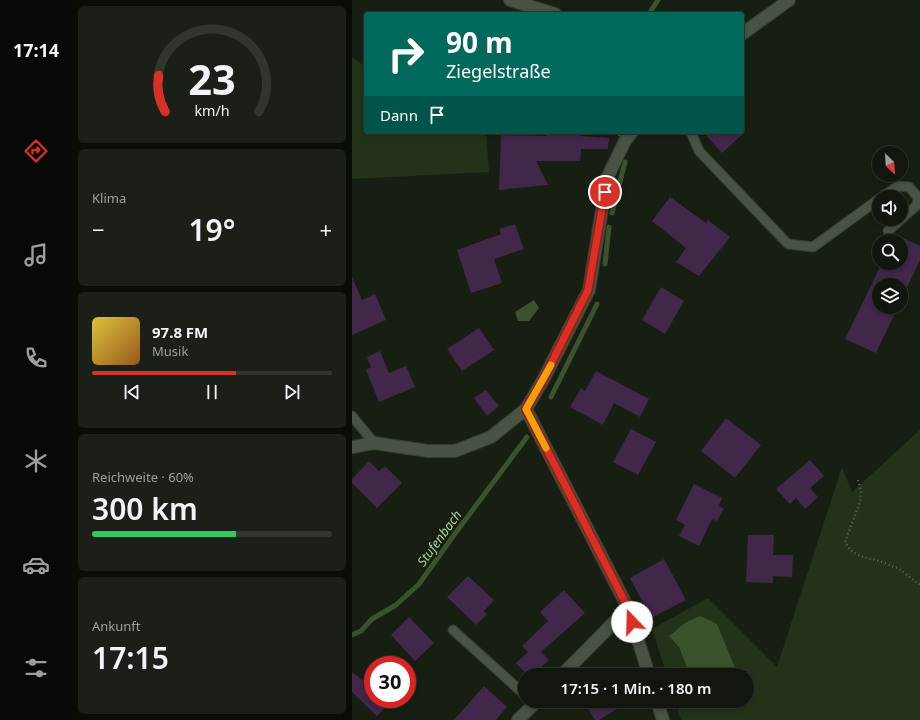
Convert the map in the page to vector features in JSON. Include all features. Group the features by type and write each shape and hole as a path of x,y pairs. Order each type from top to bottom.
{"street":[{"path":"510,0 549,12"},
{"path":"744,33 789,0"},
{"path":"352,447 374,443 428,451 455,451 491,437 526,409 543,380 588,290 607,178 625,141 630,134"},
{"path":"526,409 628,608 647,668"},
{"path":"569,668 628,608"},
{"path":"518,720 529,708"},
{"path":"659,708 663,720"}],"lane":[{"path":"692,134 699,151 788,244 813,247 872,204"},
{"path":"892,190 898,186 909,187 918,197 917,205 908,213"},
{"path":"888,231 894,226"},
{"path":"352,416 374,443"},
{"path":"453,630 518,689"}],"path":[{"path":"858,480 861,490 860,502 845,542 848,548 861,557 880,561 899,569 915,582 920,584"}],"shaded area":[{"path":"352,57 364,66 364,134 486,134 489,172 352,179"},
{"path":"534,300 539,308 529,321 518,321 515,312"},
{"path":"920,430 920,720 681,720 677,708 754,708 754,668 665,668 652,629 708,598 777,667 842,467 852,492"},
{"path":"700,616 717,624 735,668 687,668 679,647 669,636 685,623"}],"building":[{"path":"546,134 580,134 580,136 609,138 608,149 581,149 580,161 536,161 548,185 499,190 501,135 546,136"},
{"path":"705,134 743,134 722,153"},
{"path":"670,197 706,223 708,220 730,237 699,276 676,262 686,248 652,221"},
{"path":"515,224 524,249 494,259 502,283 471,293 457,250 501,234 499,229"},
{"path":"908,240 920,246 920,260 908,285 908,278 875,278 879,270 908,270"},
{"path":"352,277 362,300 375,294 386,320 352,335"},
{"path":"872,284 872,314 895,314 876,353 845,339"},
{"path":"661,287 684,301 665,334 642,320"},
{"path":"479,328 494,350 462,371 447,349"},
{"path":"380,351 389,373 406,366 415,387 379,402 366,370 371,367 367,357"},
{"path":"596,371 649,399 640,417 614,403 603,425 570,407 581,388 585,391"},
{"path":"486,390 499,406 487,416 474,398"},
{"path":"726,418 761,445 735,478 701,451"},
{"path":"631,429 656,442 638,475 613,462"},
{"path":"810,460 824,476 810,488 818,497 805,509 796,498 790,504 776,489"},
{"path":"369,461 379,471 385,466 402,483 377,508 352,483 352,479"},
{"path":"694,484 722,498 719,506 724,509 717,521 712,519 699,546 679,536 685,525 676,520"},
{"path":"748,535 774,535 773,555 793,555 792,577 773,576 773,583 746,582"},
{"path":"664,559 686,600 651,618 630,578"},
{"path":"468,576 494,600 484,611 487,614 476,625 447,597"},
{"path":"564,590 585,613 541,652 549,660 540,668 521,668 516,663 528,652 522,646 548,621 540,612"},
{"path":"409,617 434,643 416,660 416,656 410,656 391,635"},
{"path":"352,672 364,681 364,704 352,692"},
{"path":"484,686 507,707 496,720 454,720"},
{"path":"369,708 385,708 377,716"},
{"path":"587,708 619,708 599,720 595,720"}],"waterway":[{"name":"Stufenbach","path":"650,12 658,0"},
{"name":"Stufenbach","path":"612,213 625,162"},
{"name":"Stufenbach","path":"605,264 609,227"},
{"name":"Stufenbach","path":"551,397 597,304"},
{"name":"Stufenbach","path":"352,635 361,631 372,619 396,605 419,584 527,437"}],"slow traffic":[{"path":"546,448 526,409 551,365"}],"route":[{"path":"605,192 588,290 543,380 526,409 628,608 632,622"}]}
